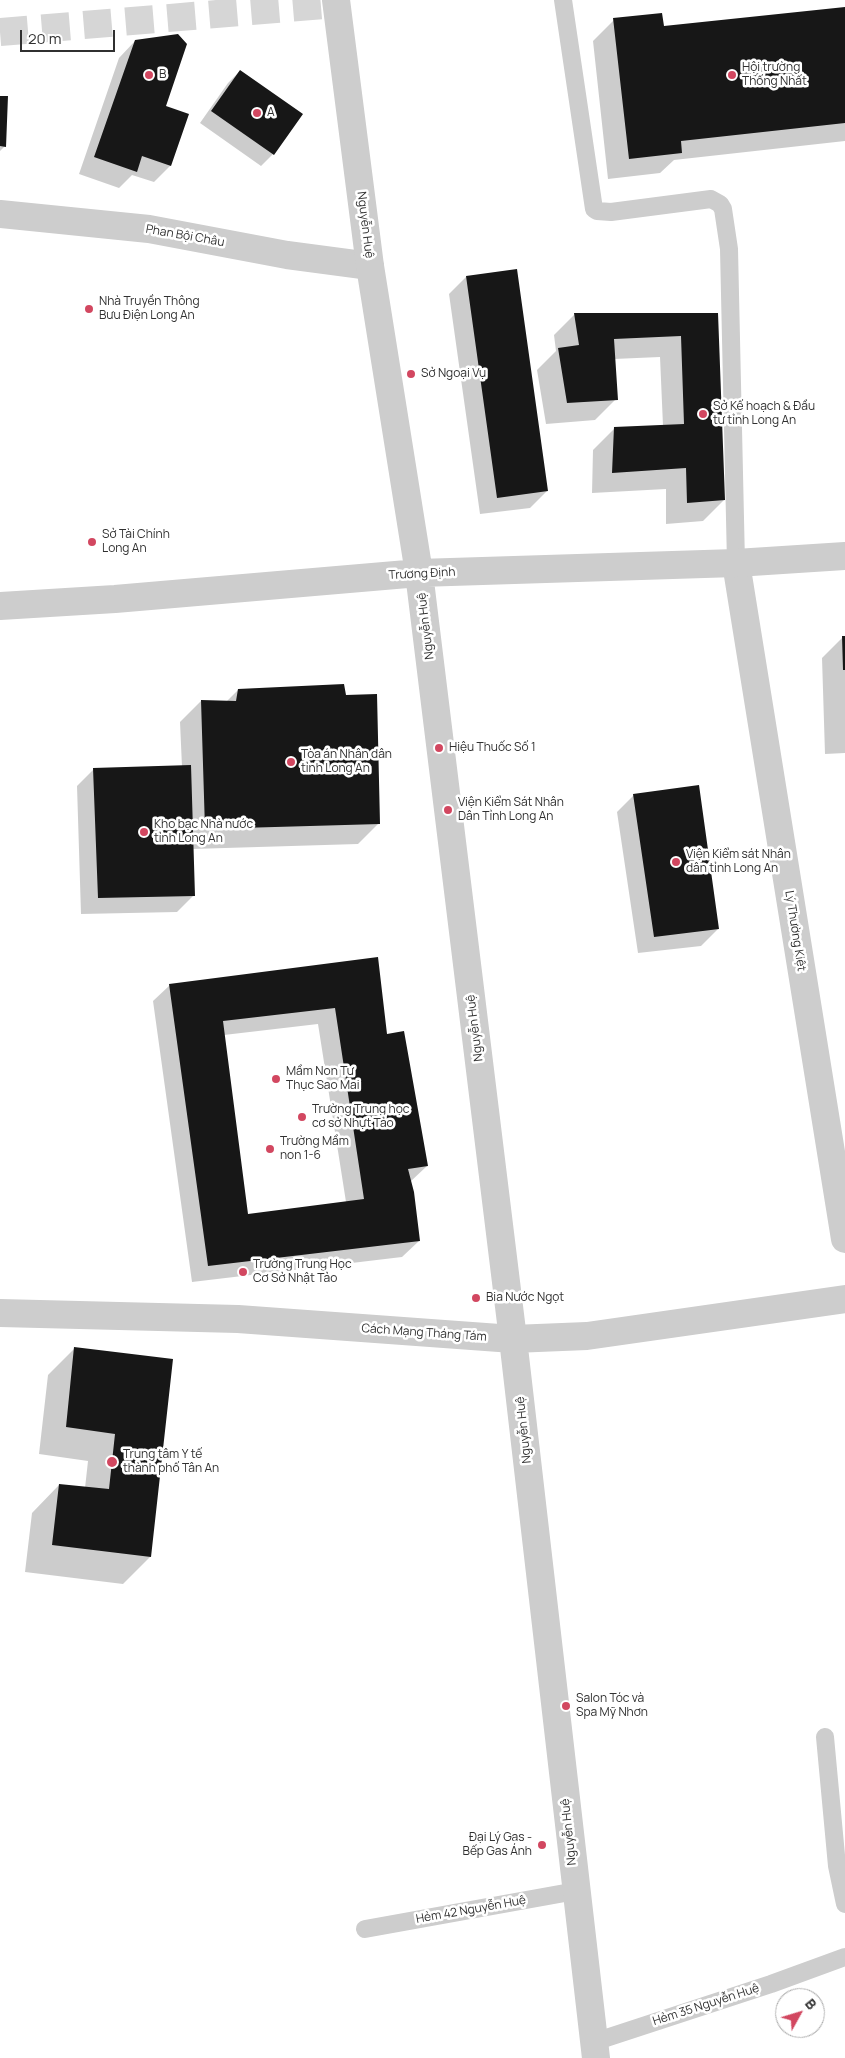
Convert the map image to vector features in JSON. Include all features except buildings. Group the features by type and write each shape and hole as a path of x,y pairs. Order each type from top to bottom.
{"street":[{"name":"Nguyễn Huệ","path":"336,0 370,266 419,573 513,1339 595,2050"},
{"name":"Phan Bội Châu","path":"0,214 150,229 287,255 370,266"},
{"name":"Trương Định","path":"0,606 115,600 419,573 736,563 845,556"},
{"name":"Lý Thường Kiệt","path":"736,563 845,1239"},
{"name":"Cách Mạng Tháng Tám","path":"0,1313 238,1320 513,1339 587,1336 845,1299"}],"lane":[{"path":"562,0 594,209 598,212 611,212 711,199 720,204 723,209 729,249 736,563"},
{"path":"825,1737 837,1866 845,1904"},
{"name":"Hẻm 42 Nguyễn Huệ","path":"365,1929 576,1891"},
{"name":"Hẻm 35 Nguyễn Huệ","path":"595,2050 845,1957"}],"tunnel":[{"path":"0,32 337,4"}],"place":[{"name":"B","path":"149,75"},
{"name":"Hội trường Thống Nhất","path":"732,75"},
{"name":"A","path":"257,113"},
{"name":"Nhà Truyền Thông Bưu Điện Long An","path":"89,309"},
{"name":"Sở Ngoại Vụ","path":"411,374"},
{"name":"Sở Kế hoạch & Đầu tư tỉnh Long An","path":"703,414"},
{"name":"Sở Tài Chính Long An","path":"92,542"},
{"name":"Hiệu Thuốc Số 1","path":"439,748"},
{"name":"Tòa án Nhân dân tỉnh Long An","path":"291,762"},
{"name":"Viện Kiểm Sát Nhân Dân Tỉnh Long An","path":"448,810"},
{"name":"Kho bạc Nhà nước tỉnh Long An","path":"144,832"},
{"name":"Viện Kiểm sát Nhân dân tỉnh Long An","path":"676,862"},
{"name":"Mầm Non Tư Thục Sao Mai","path":"276,1079"},
{"name":"Trường Trung học cơ sở Nhựt Tảo","path":"302,1117"},
{"name":"Trường Mầm non 1-6","path":"270,1149"},
{"name":"Trường Trung Học Cơ Sở Nhật Tảo","path":"243,1272"},
{"name":"Bia Nước Ngọt","path":"476,1298"},
{"name":"Trung tâm Y tế thành phố Tân An","path":"112,1462"},
{"name":"Salon Tóc và Spa Mỹ Nhơn","path":"566,1706"},
{"name":"Đại Lý Gas - Bếp Gas Ánh","path":"542,1845"}]}
